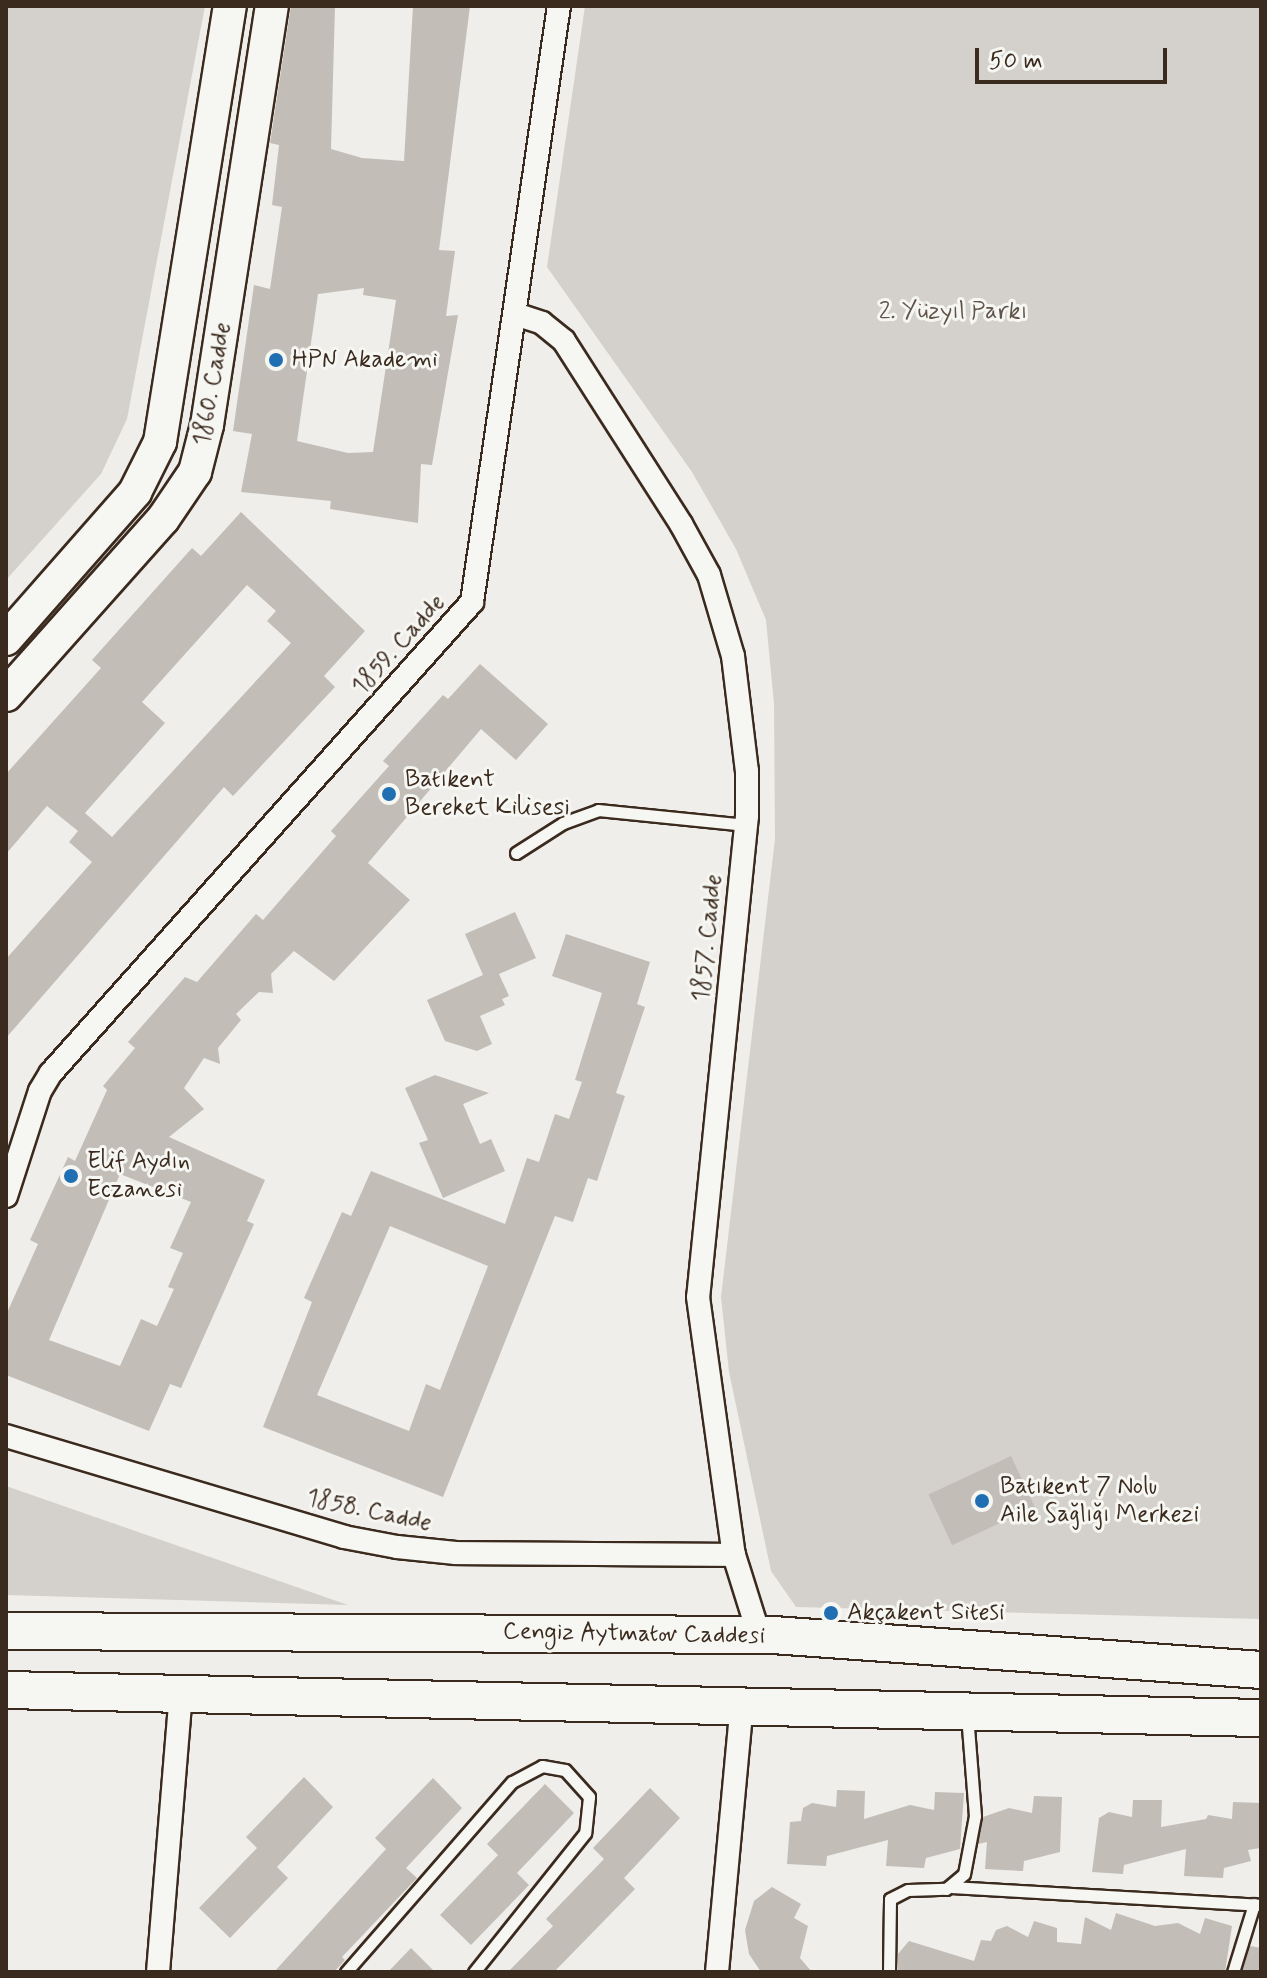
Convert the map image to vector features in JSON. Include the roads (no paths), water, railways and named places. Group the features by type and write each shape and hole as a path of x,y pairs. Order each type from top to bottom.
{"main road":[{"name":"Cengiz Aytmatov Caddesi","path":"6,1631 759,1635 1261,1670"},
{"path":"6,1690 1261,1718"}],"street":[{"name":"1860. Cadde","path":"6,639 135,492 160,442 230,6"},
{"name":"1860. Cadde","path":"6,695 163,519 195,472 207,425 272,6"},
{"name":"1859. Cadde","path":"6,1196 40,1091 51,1073 472,602 559,6"},
{"name":"1857. Cadde","path":"515,314 542,323 564,341 709,575 725,619 740,702 746,825 698,1297 734,1555 759,1635"},
{"name":"1858. Cadde","path":"6,1436 344,1537 397,1547 456,1553 734,1555"},
{"path":"158,1972 181,1692"},
{"path":"717,1972 742,1705"}],"lane":[{"path":"516,853 563,823 598,810 746,825"},
{"path":"952,1887 964,1874 975,1816 967,1711"},
{"path":"346,1972 512,1782 542,1766 565,1770 589,1797 585,1833 474,1972"},
{"path":"889,1972 890,1899 908,1890 952,1887 1258,1905 1233,1972"}],"place":[{"name":"HPN Akademi","path":"276,360"},
{"name":"Batıkent Bereket Kilisesi","path":"389,794"},
{"name":"Elif Aydın Eczanesi","path":"71,1176"},
{"name":"Batıkent 7 Nolu Aile Sağlığı Merkezi","path":"982,1501"},
{"name":"Akçakent Sitesi","path":"831,1613"}],"park label":[{"name":"2. Yüzyıl Parkı","path":"953,312"}]}
